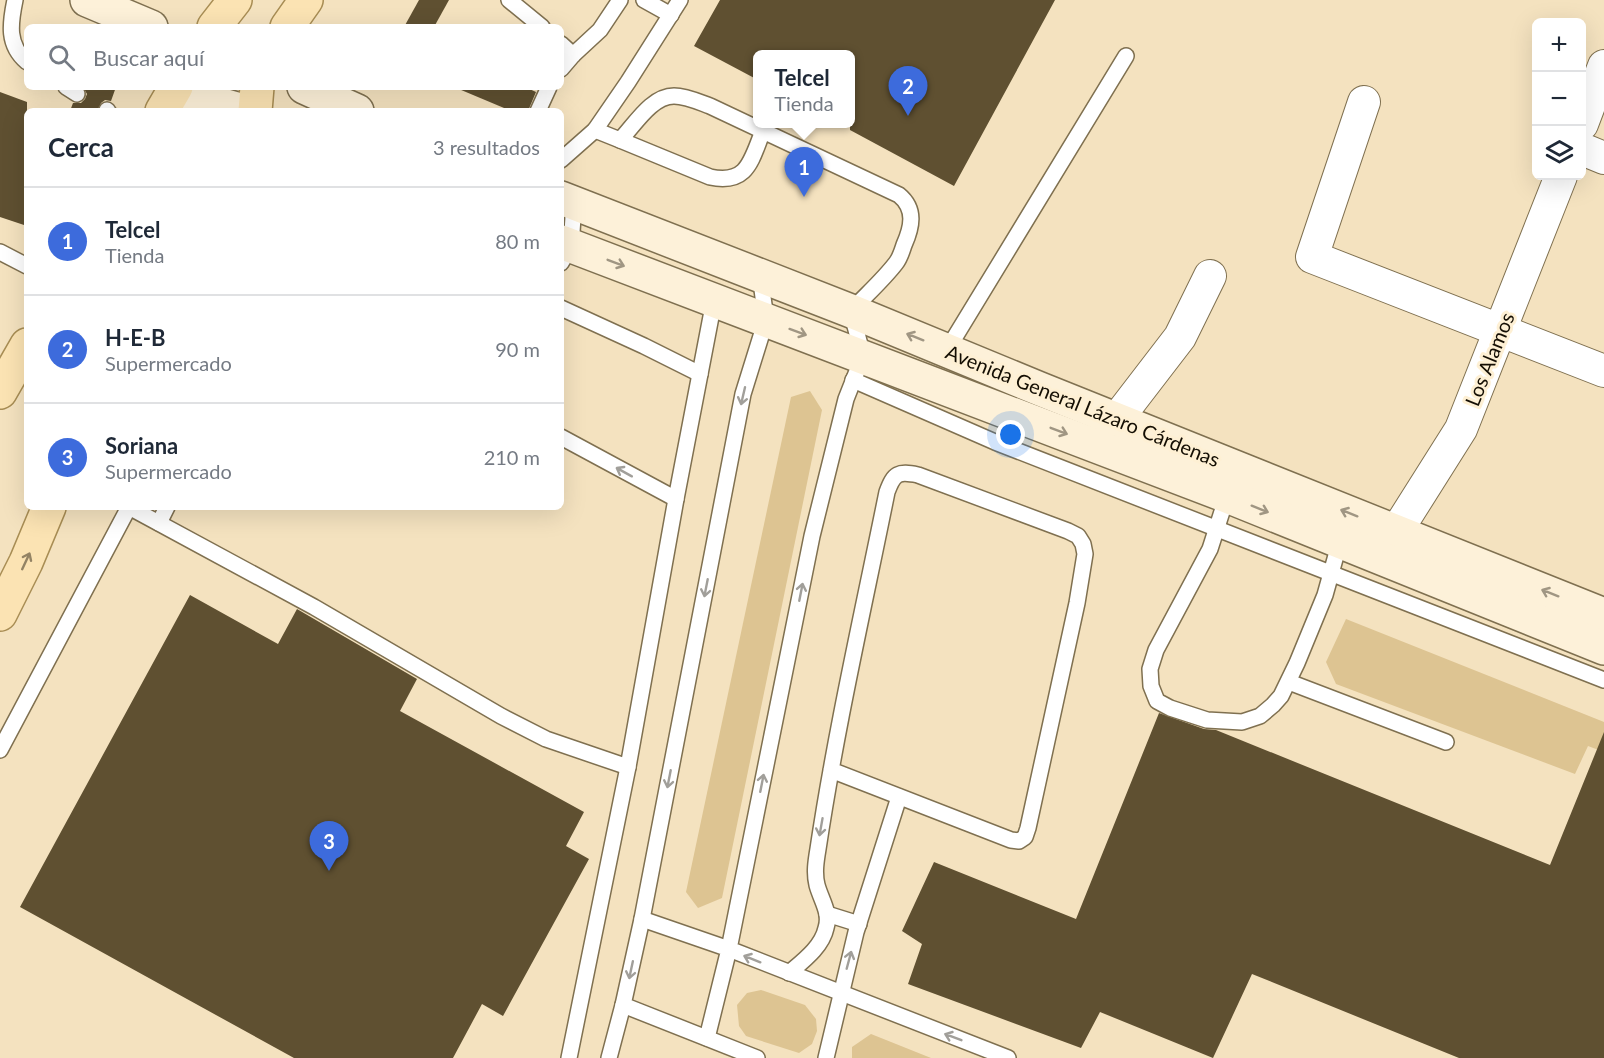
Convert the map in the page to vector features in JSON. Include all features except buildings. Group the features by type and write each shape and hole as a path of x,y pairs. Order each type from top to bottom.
{"main road":[{"path":"216,24 235,0"},
{"path":"288,24 306,0"},
{"path":"255,108 257,90"},
{"path":"0,392 24,350"},
{"path":"0,614 26,562 48,510"}],"street":[{"path":"87,0 136,14"},
{"path":"1586,111 1604,66"},
{"path":"311,90 350,108"},
{"path":"172,94 231,108"},
{"path":"1364,102 1312,257 1604,371"},
{"path":"1586,151 1604,158"},
{"name":"Los Alamos","path":"1396,532 1461,429 1559,180"},
{"name":"Avenida General Lázaro Cárdenas","path":"567,200 760,274 1604,615"},
{"name":"Avenida General Lázaro Cárdenas","path":"564,250 766,320 858,368 928,380 1227,496 1604,648"},
{"path":"1117,420 1180,337 1210,276"},
{"path":"928,380 960,384 1038,402 1049,402 1059,397 1040,389"}],"lane":[{"path":"15,0 10,27 18,55 24,60"},
{"path":"509,0 538,24"},
{"path":"564,66 600,30 620,0"},
{"path":"644,0 671,15"},
{"path":"564,157 596,130 680,0"},
{"path":"564,47 573,55"},
{"path":"947,350 1126,56"},
{"path":"539,108 548,90"},
{"path":"620,140 654,103 662,98 673,96 710,106 753,126"},
{"path":"707,1038 729,949 812,536 846,399 858,368 851,311 897,261 912,220 910,209 899,195 757,128"},
{"path":"596,130 710,177 725,180 735,178 751,162 763,131"},
{"path":"564,250 567,200"},
{"path":"0,252 24,264"},
{"path":"609,1058 642,919 743,394 766,320 760,274"},
{"path":"568,1058 628,767 714,301"},
{"path":"564,309 700,374"},
{"path":"858,368 995,442 1604,680"},
{"path":"564,439 676,499"},
{"path":"789,974 822,939 826,931 827,914 815,869 831,770 854,646 891,480 897,474 918,475 1078,536 1085,554 1081,580 1065,662 1025,837 1019,841 1011,840 831,770"},
{"path":"1227,496 1210,549 1156,650 1150,669 1150,686 1157,701 1170,708 1207,720 1242,722 1260,716 1281,696 1325,596 1340,541"},
{"path":"0,750 127,510"},
{"path":"135,510 546,739 628,767"},
{"path":"159,523 166,510"},
{"path":"1289,682 1446,742"},
{"path":"826,1058 859,924 899,797"},
{"path":"827,914 859,924"},
{"path":"642,919 729,949 1008,1058"},
{"path":"623,1005 757,1058"}],"shaded area":[{"path":"810,391 822,410 722,898 698,908 686,892 791,397"},
{"path":"1346,619 1604,722 1604,752 1588,746 1575,774 1336,684 1326,662"},
{"path":"761,990 805,1005 816,1019 817,1031 812,1044 799,1053 746,1036 739,1026 737,1005 747,993"},
{"path":"871,1034 931,1058 852,1058 852,1047"}],"place":[{"name":"H-E-B","path":"908,116"},
{"name":"Telcel","path":"804,197"},
{"name":"Soriana","path":"329,871"}]}
